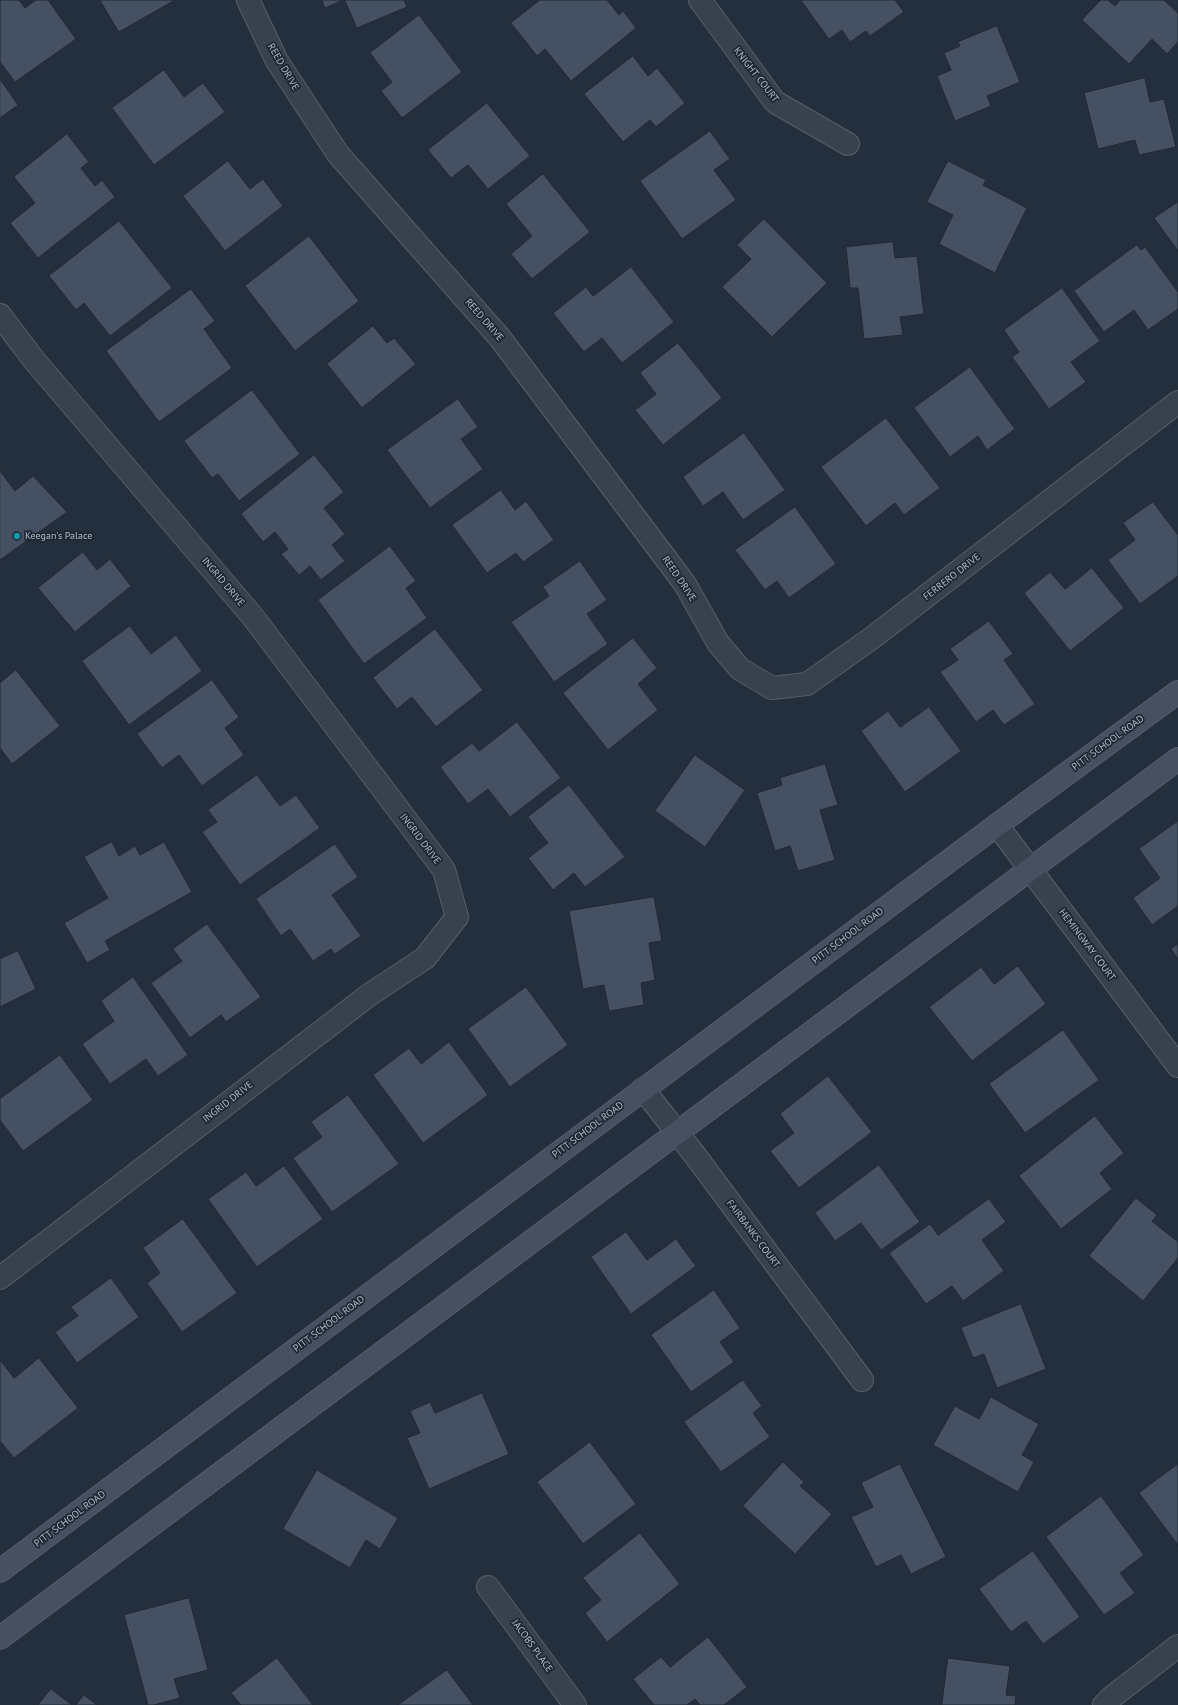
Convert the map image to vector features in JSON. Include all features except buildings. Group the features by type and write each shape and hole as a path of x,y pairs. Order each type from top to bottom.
{"main road":[{"name":"PITT SCHOOL ROAD","path":"0,1571 997,825 1178,692"},
{"path":"0,1638 1178,758"}],"street":[{"name":"REED DRIVE","path":"248,0 277,61 338,154 500,338 685,584 718,643"},
{"name":"KNIGHT COURT","path":"700,0 775,102 848,144"},
{"name":"INGRID DRIVE","path":"0,315 34,360 253,617 444,870 457,917 425,958 368,995 0,1278"},
{"name":"FERRERO DRIVE","path":"718,643 740,669 772,688 808,684 872,638 1178,402"},
{"name":"HEMINGWAY COURT","path":"997,825 1178,1066"},
{"name":"FAIRBANKS COURT","path":"644,1089 862,1380"},
{"name":"JACOBS PLACE","path":"488,1587 575,1705"},
{"path":"1104,1705 1112,1696 1178,1646"}],"place":[{"name":"Keegan's Palace","path":"17,536"}]}
